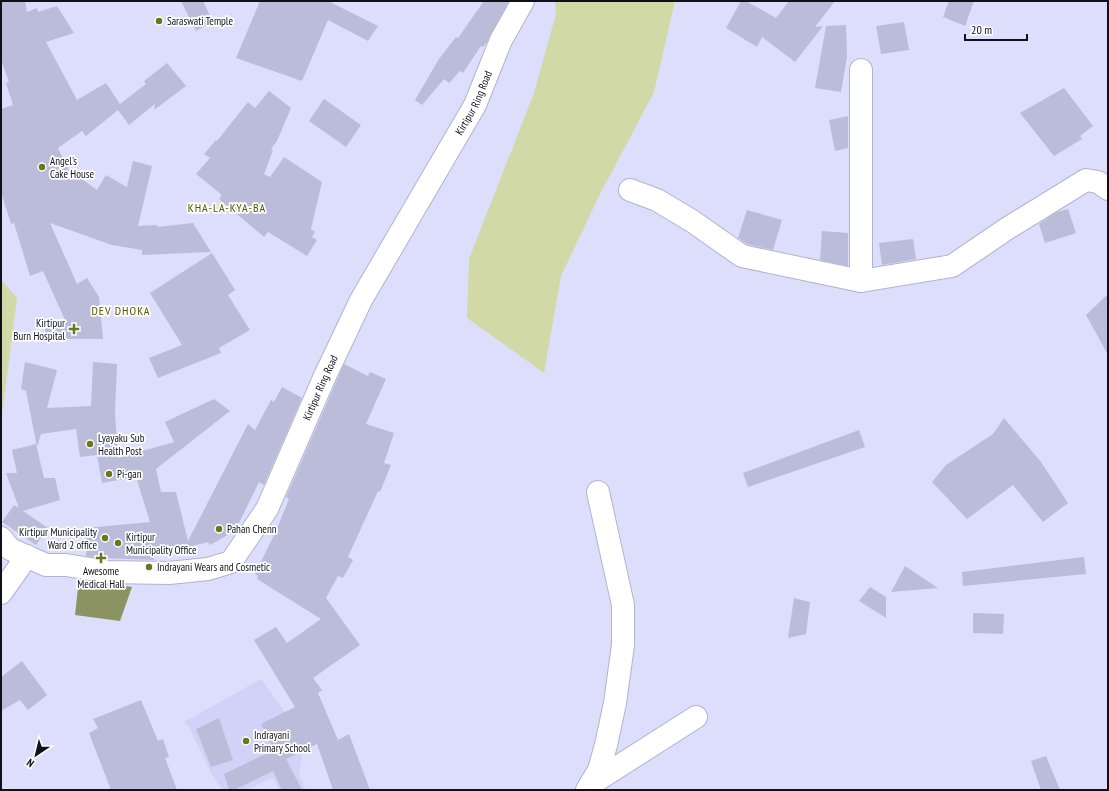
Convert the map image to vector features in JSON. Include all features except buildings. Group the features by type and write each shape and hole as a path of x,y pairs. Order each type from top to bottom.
{"street":[{"name":"Kirtipur Ring Road","path":"1,538 10,549 46,565 66,565 108,572 169,573 208,569 232,562 267,509 325,376 361,300 475,105 501,40 523,1"},
{"path":"861,70 862,281"},
{"path":"630,190 657,200 692,221 742,256 862,281 952,266 1008,228 1086,180 1098,182 1108,189"},
{"path":"589,787 599,770 606,745 615,703 623,645 623,605 598,492"},
{"path":"1,593 27,556"},
{"path":"589,787 696,717"}],"shaded area":[{"path":"555,1 675,1 654,92 598,198 561,276 544,373 467,318 469,259 534,93 556,14"},
{"path":"1,280 17,298 1,422"},
{"path":"79,579 132,587 120,621 75,615"},
{"name":"Indrayani Primary School","path":"261,679 285,712 302,755 299,776 306,790 279,790 274,780 271,778 247,790 222,790 211,773 189,727 184,722"}],"place":[{"name":"Saraswati Temple","path":"159,21"},
{"name":"Angel's Cake House","path":"42,167"},
{"name":"Kirtipur Burn Hospital","path":"74,329"},
{"name":"Lyayaku Sub Health Post","path":"90,444"},
{"name":"Pi-gan","path":"109,474"},
{"name":"Pahan Chenn","path":"219,529"},
{"name":"Kirtipur Municipality Ward 2 office","path":"105,538"},
{"name":"Kirtipur Municipality Office","path":"118,543"},
{"name":"Awesome Medical Hall","path":"101,558"},
{"name":"Indrayani Wears and Cosmetic","path":"149,567"},
{"name":"Indrayani Primary School","path":"246,741"}],"district":[{"name":"KHA-LA-KYA-BA","path":"227,207"},
{"name":"DEV DHOKA","path":"121,310"}]}
